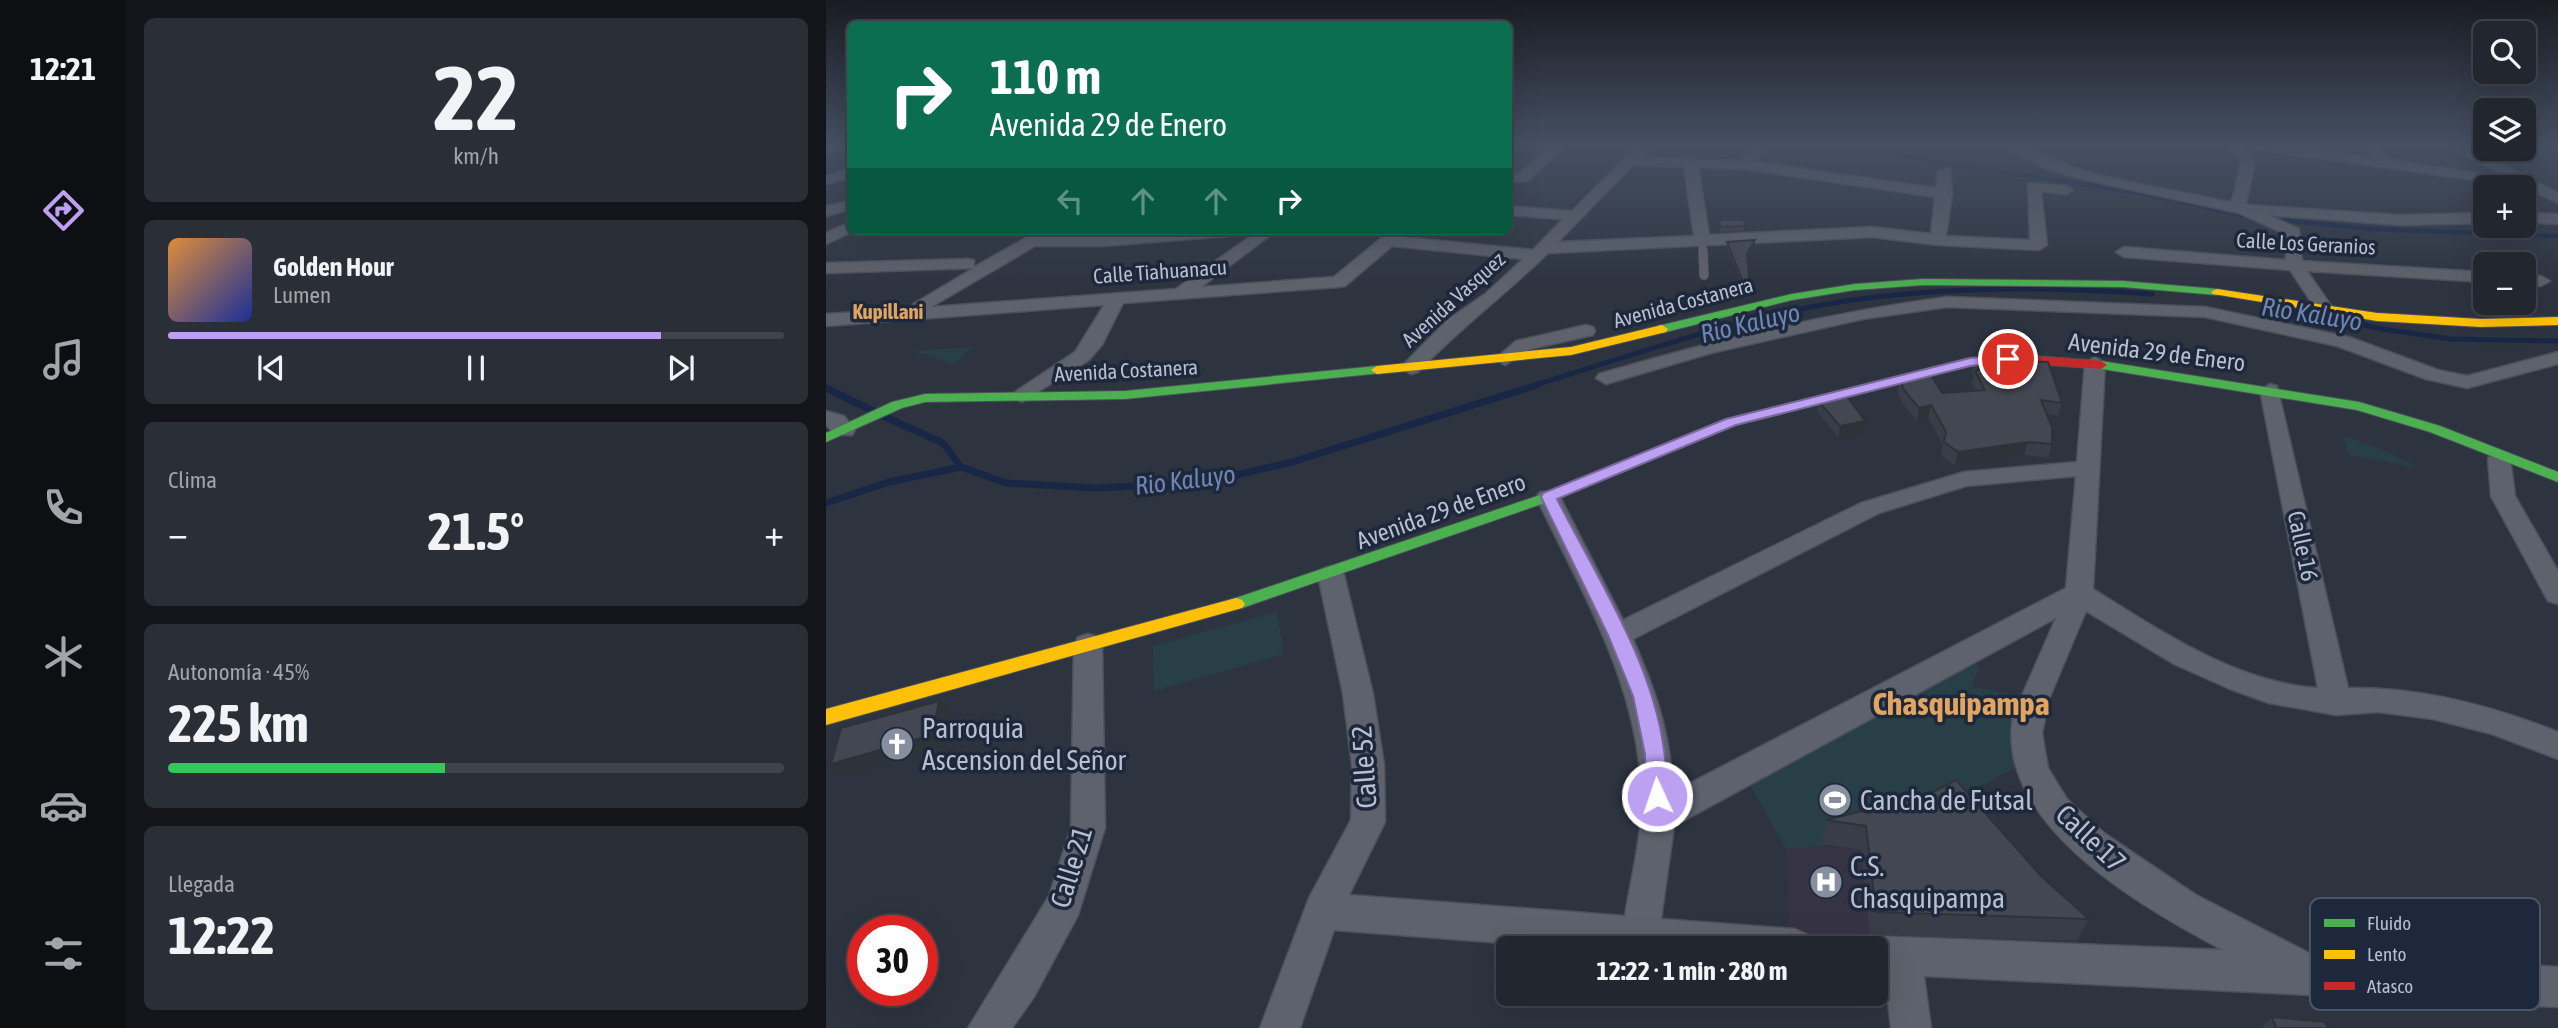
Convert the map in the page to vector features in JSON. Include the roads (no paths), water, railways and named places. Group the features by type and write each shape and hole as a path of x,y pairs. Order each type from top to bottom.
{"main road":[{"name":"Avenida Costanera","path":"839,427 897,405 925,398 1125,395 1506,359 1599,346 1792,297 1889,284 2001,281 2147,285 2223,293 2325,310 2433,321 2558,321"},
{"name":"Avenida 29 de Enero","path":"826,717 1331,575 1548,497 1731,422 1970,362 2008,359 2095,363 2270,390 2435,429 2499,458 2558,477"}],"street":[{"name":"Avenida Vasquez","path":"1411,368 1453,324 1491,298 1599,193"},
{"path":"1695,193 1702,239"},
{"path":"1938,193 1945,194 1938,240"},
{"path":"1396,236 1540,251 1702,239 1872,232 1938,240 2039,245 2034,193"},
{"path":"2166,193 2244,210 2400,219 2473,218"},
{"path":"2241,193 2240,200 2236,202 2244,210 2293,232 2294,264 2325,310"},
{"path":"826,211 847,206"},
{"path":"1512,210 1577,216"},
{"path":"2536,218 2558,219"},
{"path":"826,229 847,228"},
{"path":"826,239 847,228"},
{"path":"904,314 1044,235"},
{"path":"1034,241 1103,241 1179,235"},
{"path":"1183,292 1262,235"},
{"name":"Calle Tiahuanacu","path":"826,320 1118,296 1339,282 1396,236"},
{"name":"Calle Los Geranios","path":"2124,252 2207,260 2473,276"},
{"path":"826,268 968,264"},
{"path":"1022,396 1082,356 1092,345 1118,296"},
{"path":"1606,378 1707,348 1864,314 1947,302 2205,312 2342,341 2433,375 2467,382 2558,358"},
{"path":"1506,359 1523,345 1586,331"},
{"name":"Calle 17","path":"2095,363 2079,593 2035,700 2026,734 2029,760 2044,793 2081,836 2141,882 2198,919 2309,973"},
{"name":"Calle 16","path":"2270,390 2336,703"},
{"path":"2499,458 2503,496 2558,594"},
{"path":"1617,635 1870,508 1964,479 2088,468"},
{"path":"1322,911 1640,936 1658,817 1655,754 1643,696 1617,635 1548,497"},
{"name":"Calle 52","path":"1280,1028 1322,911 1368,822 1368,765 1358,694 1331,575"},
{"path":"1658,817 2079,593 2152,639 2212,670 2297,698 2336,703 2388,700 2443,708 2502,723 2558,746"},
{"name":"Calle 21","path":"988,1028 1020,983 1065,903 1088,828 1088,645"},
{"path":"1911,1028 1889,956 2309,973"},
{"path":"2540,986 2558,987"}],"lane":[{"path":"1702,239 1704,275"}],"waterway":[{"path":"2139,193 2243,215"},
{"path":"2280,220 2370,229 2558,236"},
{"name":"Rio Kaluyo","path":"1532,386 1735,324 1860,299 2006,289 2152,294"},
{"name":"Rio Kaluyo","path":"2331,317 2382,329 2451,339 2558,341"},
{"name":"Rio Kaluyo","path":"961,467 1006,483 1095,488 1201,483 1292,462 1537,385"},
{"path":"826,388 873,411"},
{"path":"883,416 943,443 961,467"},
{"path":"826,503 889,482 961,467"}],"place":[{"name":"Parroquia Ascension del Señor","path":"897,744"},
{"name":"Cancha de Futsal","path":"1835,800"},
{"name":"C.S. Chasquipampa","path":"1826,882"}],"district":[{"name":"Kupillani","path":"888,311"},
{"name":"Chasquipampa","path":"1961,703"}]}
